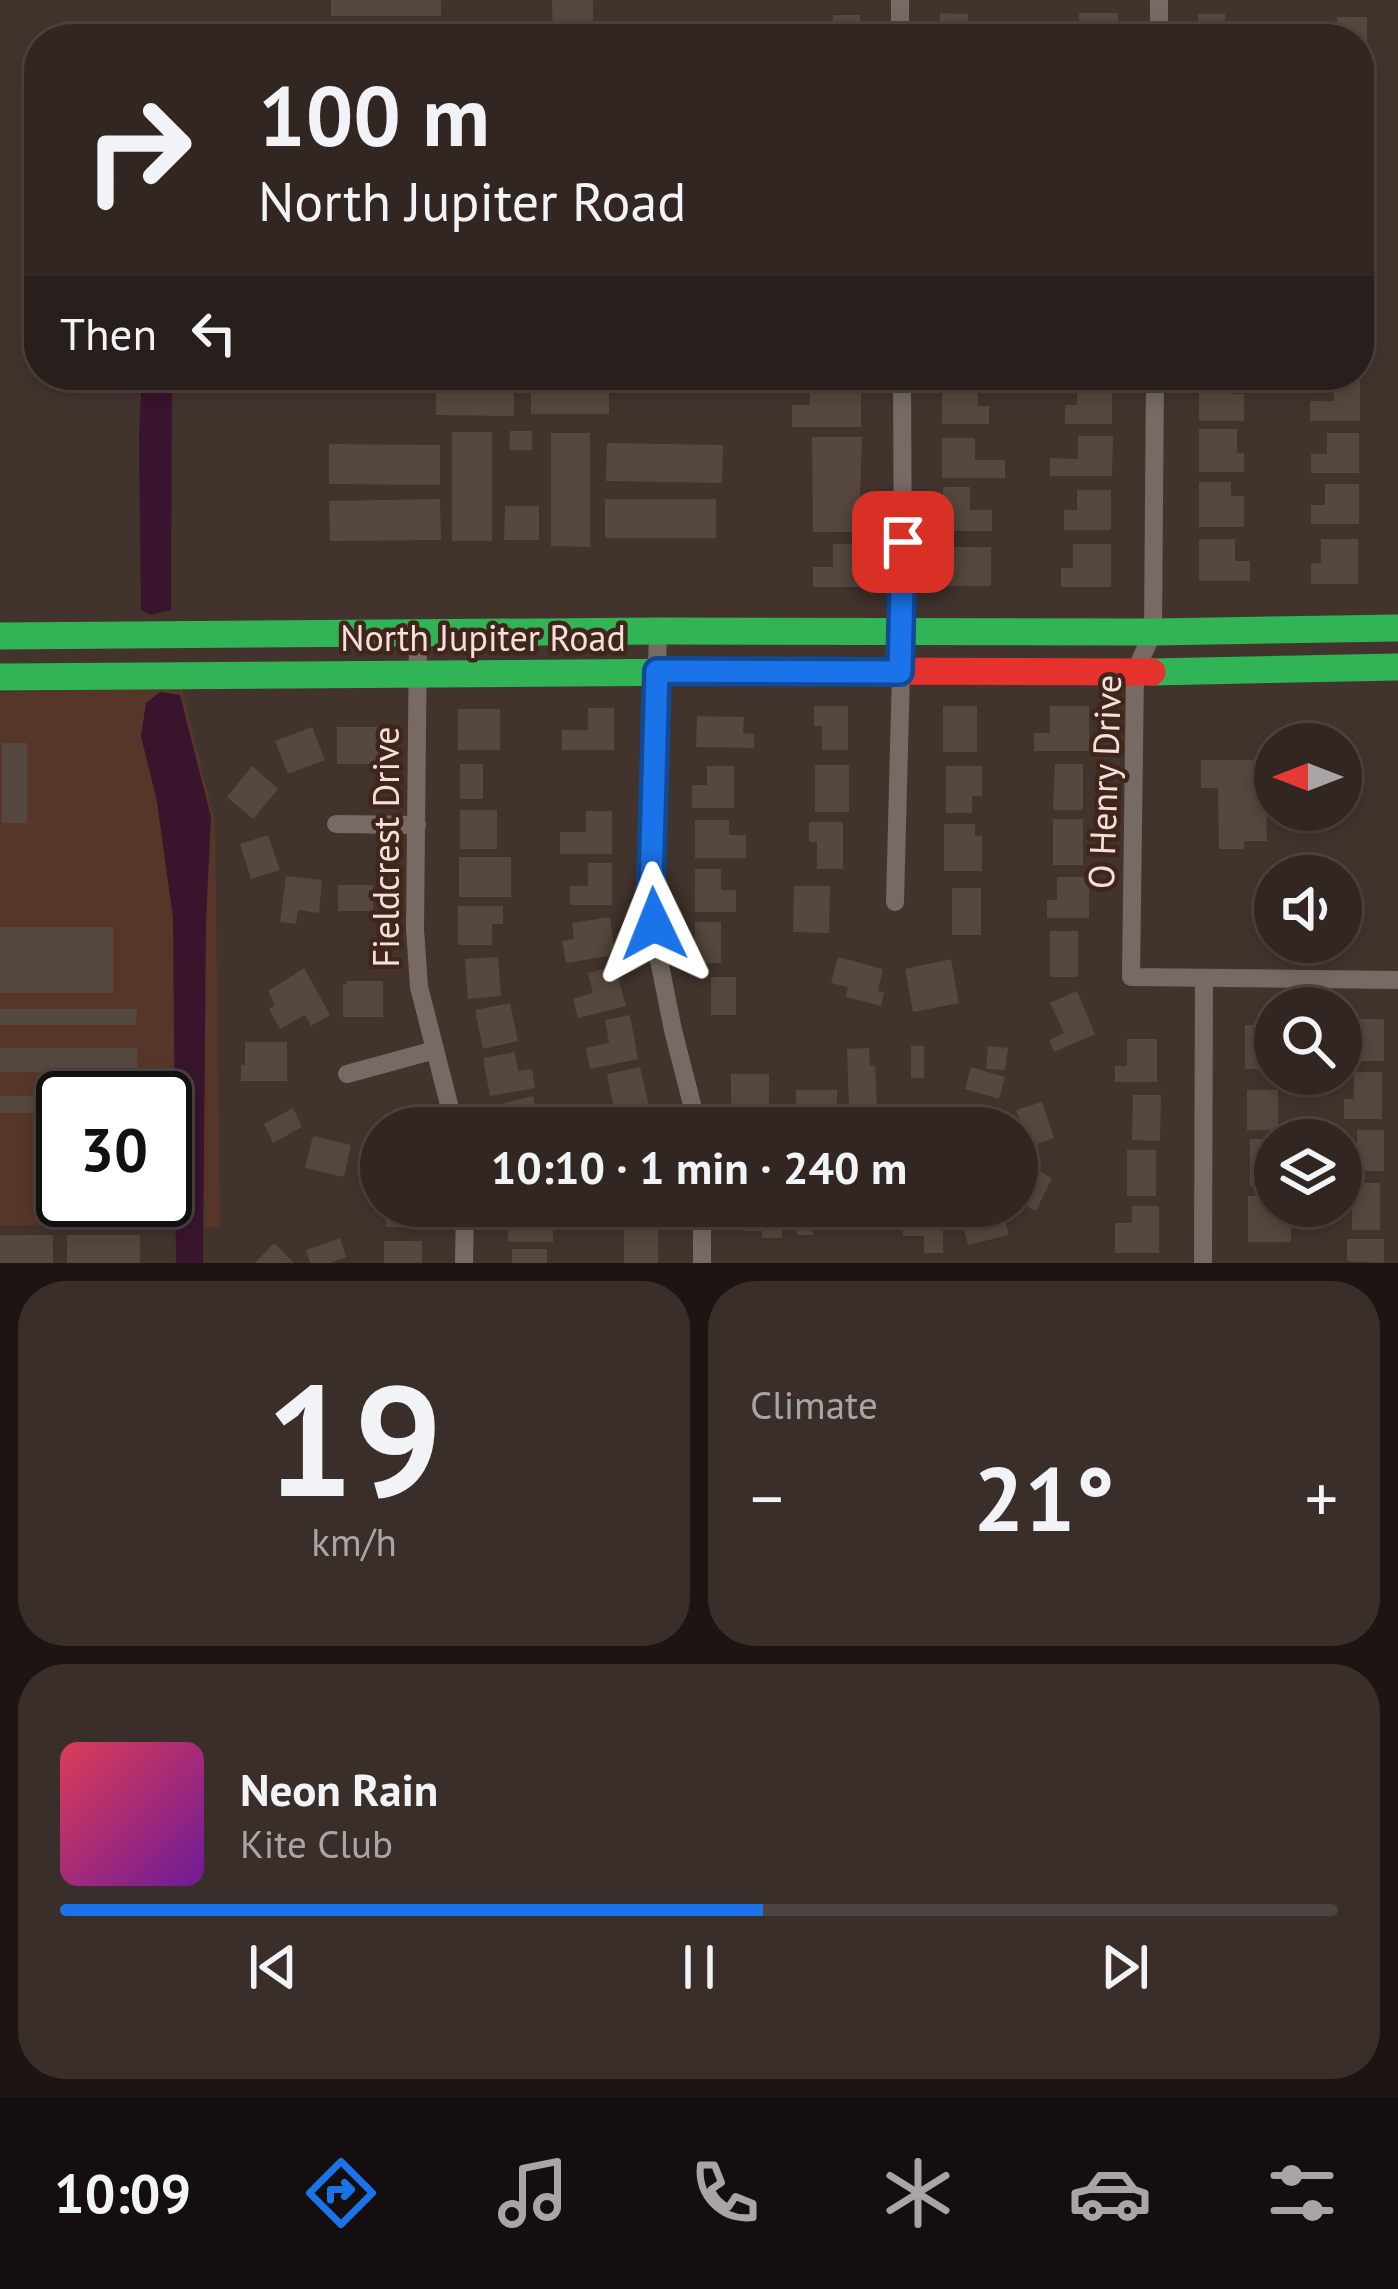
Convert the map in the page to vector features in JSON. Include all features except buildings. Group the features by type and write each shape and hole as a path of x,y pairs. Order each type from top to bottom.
{"main road":[{"name":"North Jupiter Road","path":"0,636 1398,628"},
{"path":"41,677 49,636"},
{"name":"North Jupiter Road","path":"0,677 1398,667"}],"street":[{"path":"895,902 902,390"},
{"name":"O Henry Drive","path":"1155,390 1153,632 1135,672 1131,977 1204,978"},
{"path":"658,631 651,884 673,1030 693,1107"},
{"name":"Fieldcrest Drive","path":"418,633 415,929 419,987 450,1107"},
{"path":"336,824 417,825"},
{"path":"1203,1263 1204,978 1398,980"},
{"path":"347,1074 435,1050"},
{"path":"464,1263 465,1227"},
{"path":"702,1227 702,1263"}],"shaded area":[{"path":"141,390 172,390 171,610 150,615 141,610"},
{"path":"182,689 215,821 220,1227 192,1227 192,1071 36,1071 36,1225 0,1225 0,692"},
{"path":"160,692 180,695 211,817 203,1263 176,1263 176,1227 192,1227 192,1071 174,1071 173,918 157,802 141,736 146,703"}],"traffic: fast":[{"path":"0,636 1398,628"},
{"path":"1152,672 1398,667"},
{"path":"0,677 849,671"}],"traffic: jam":[{"path":"849,671 1152,672"}],"route":[{"path":"654,924 657,671 900,672 903,542"}]}
